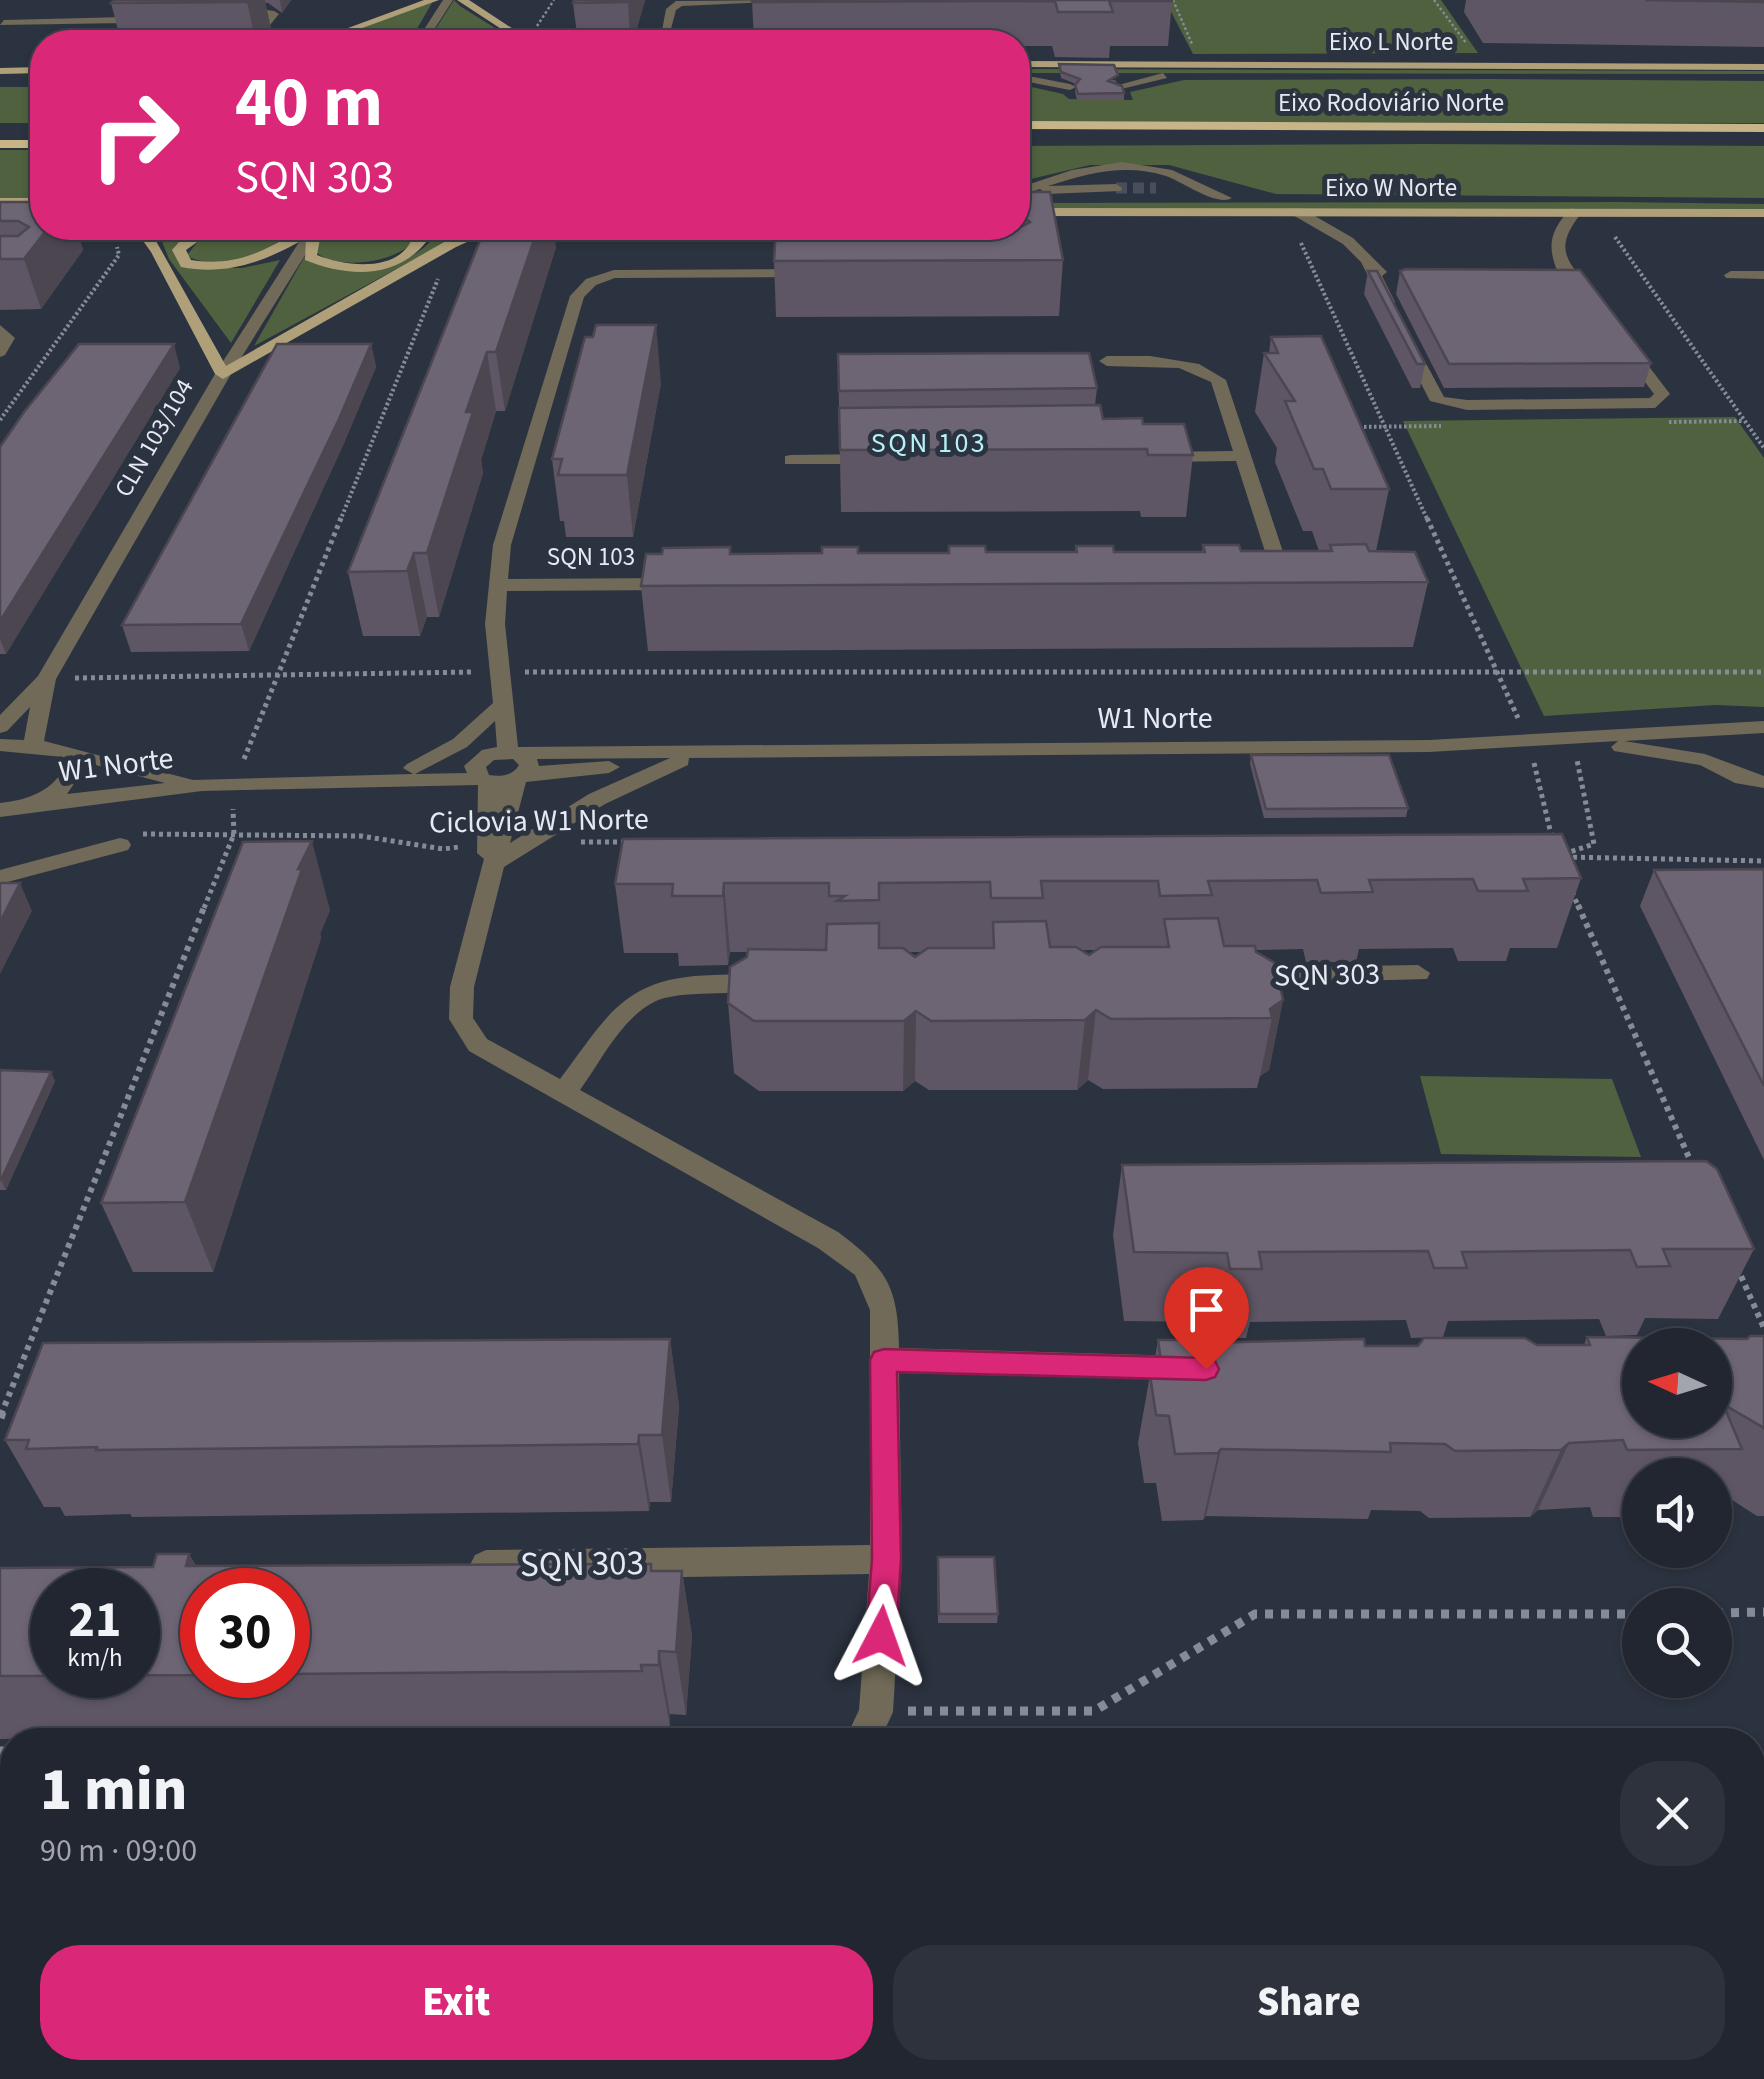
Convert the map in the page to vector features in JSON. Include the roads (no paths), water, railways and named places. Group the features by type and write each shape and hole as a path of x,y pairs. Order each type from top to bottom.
{"highway":[{"name":"Eixo Rodoviário Norte","path":"1030,126 1764,128"},
{"path":"0,131 30,131"},
{"name":"Eixo Rodoviário Norte","path":"1030,140 1764,140"},
{"path":"0,144 30,144"}],"main road":[{"path":"349,30 434,0"},
{"path":"462,0 509,30"},
{"name":"Eixo L Norte","path":"1030,64 1764,67"},
{"path":"0,71 30,70"},
{"name":"Eixo L Norte","path":"1030,76 1764,77"},
{"path":"0,81 30,81"},
{"name":"Eixo W Norte","path":"1030,193 1225,198 1764,198"},
{"path":"0,202 30,202"},
{"name":"Eixo W Norte","path":"1030,212 1764,213"},
{"path":"0,218 30,218"},
{"path":"149,240 223,374 461,240"},
{"path":"188,240 180,250 186,264 214,267 248,264 292,240"},
{"path":"312,240 310,256 352,268 382,266 402,258 420,240"}],"street":[{"path":"429,30 448,0"},
{"path":"666,30 671,10 680,2 794,1"},
{"path":"4,23 127,20 139,16 153,3 170,6"},
{"path":"230,8 268,10 274,14 270,22"},
{"path":"1117,87 1163,76"},
{"path":"1030,79 1070,87"},
{"path":"1030,189 1076,171 1119,164 1158,167 1225,198"},
{"path":"1156,188 1204,186"},
{"path":"1030,192 1116,188"},
{"path":"1549,282 1566,274 1553,244 1555,235 1576,211"},
{"path":"1299,212 1348,242 1392,278"},
{"name":"CLN 103/104","path":"0,727 46,679 223,374 307,240"},
{"path":"1560,259 1606,319"},
{"path":"1368,262 1392,311"},
{"name":"SQN 103","path":"501,767 495,624 502,545 576,296 586,285 623,273 826,274"},
{"path":"1731,275 1764,276"},
{"path":"1401,328 1438,401 1466,405 1654,403 1662,394 1617,334"},
{"path":"0,330 6,338 0,352"},
{"path":"1107,361 1150,361 1208,371 1218,380 1279,567 1278,574 1253,580"},
{"path":"1145,457 1243,456"},
{"path":"791,460 889,459"},
{"name":"SQN 103","path":"499,586 698,584"},
{"name":"SQN 103","path":"500,672 496,709 501,767"},
{"name":"CLN 103/104","path":"33,745 46,679"},
{"path":"414,768 460,743 496,709"},
{"name":"W1 Norte","path":"0,810 202,785 738,751 1429,746 1699,731 1727,726 1764,727"},
{"path":"1699,731 1697,746 1705,760"},
{"name":"W1 Norte","path":"1572,739 1705,760 1753,780 1764,797"},
{"name":"W1 Norte","path":"0,745 33,745 202,785"},
{"name":"W1 Norte","path":"322,780 414,768 681,761 738,751"},
{"path":"38,804 67,783 78,764 73,756"},
{"path":"490,864 597,798 681,761"},
{"path":"501,767 490,864 462,987 460,1019 478,1046 828,1240 866,1268 884,1310 886,1559 876,1712 868,1728"},
{"path":"0,877 123,840"},
{"name":"SQN 303","path":"1222,976 1418,974"},
{"path":"564,1094 632,1004 658,991 695,984 792,983"},
{"path":"884,1360 1206,1369"},
{"name":"SQN 303","path":"453,1566 886,1559"}],"tunnel":[{"path":"1116,188 1156,188"}],"district":[{"name":"SQN 103","path":"929,443"}]}
